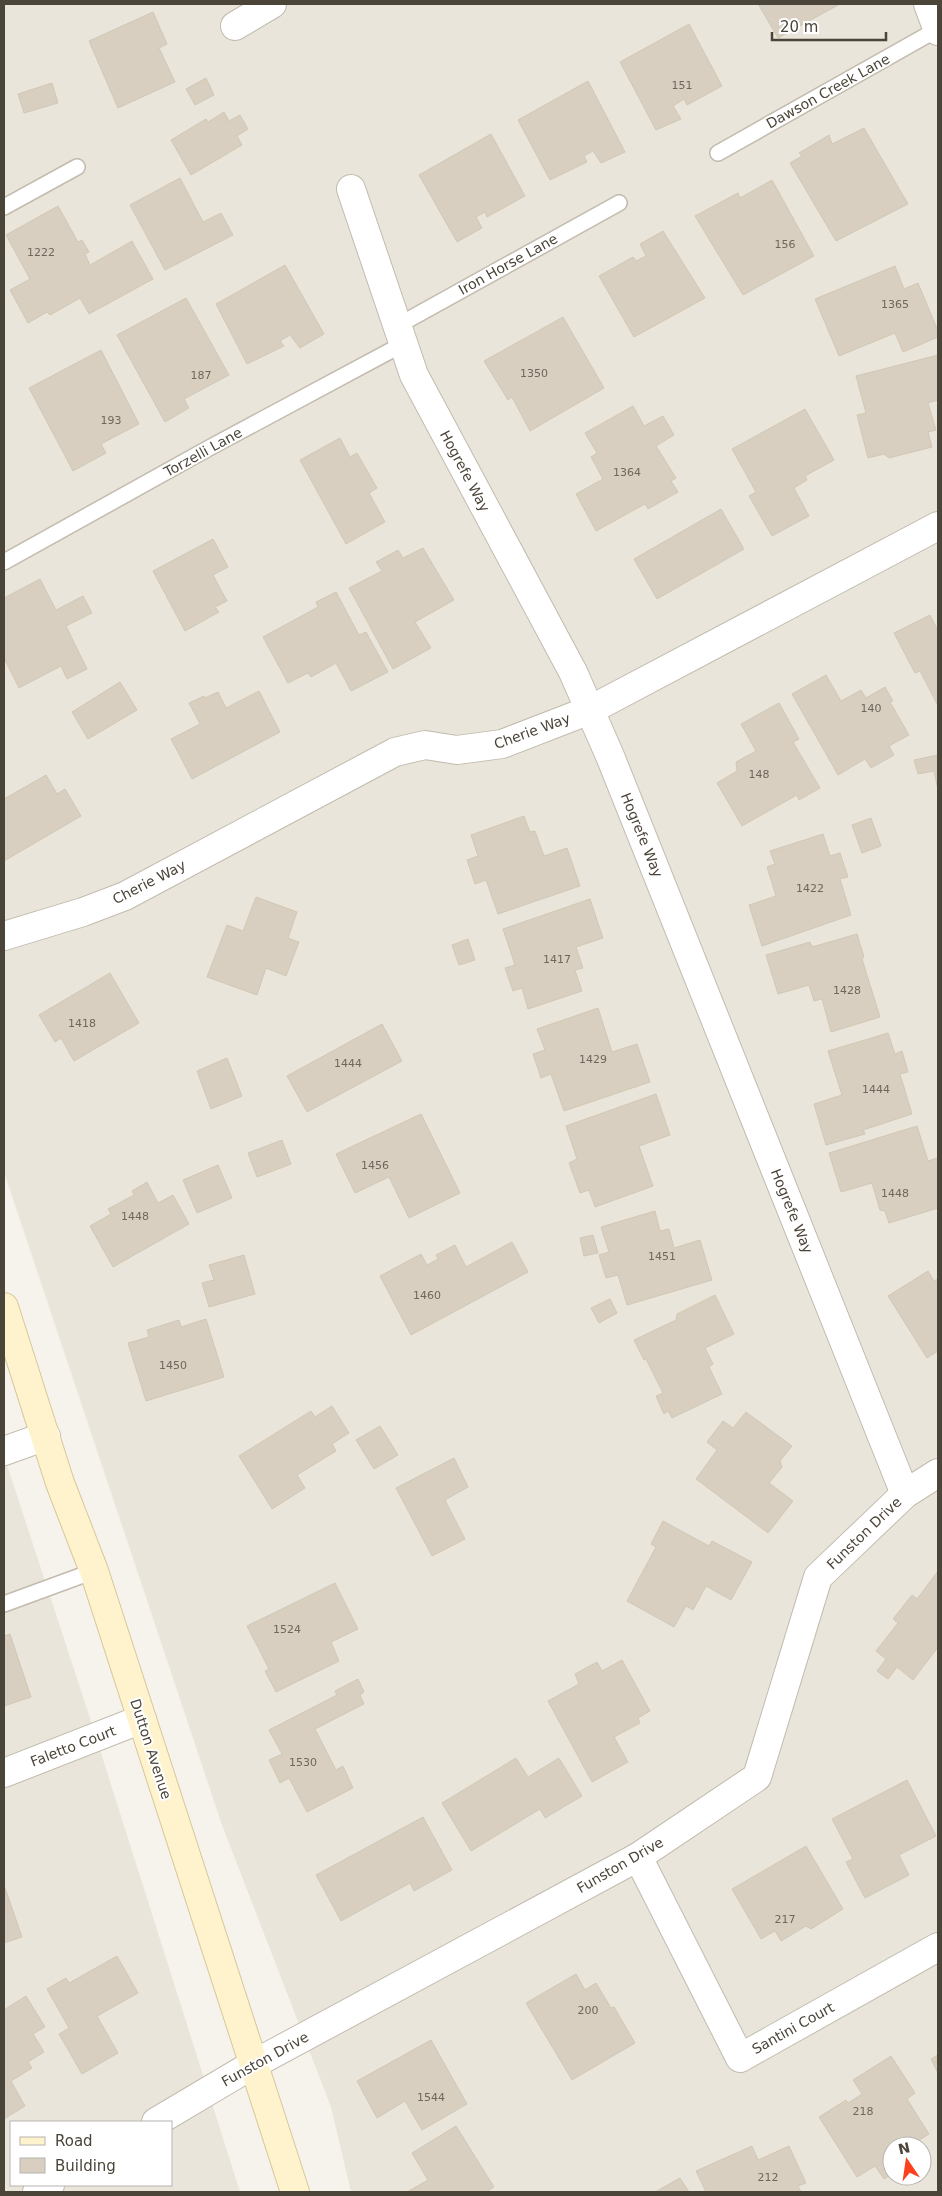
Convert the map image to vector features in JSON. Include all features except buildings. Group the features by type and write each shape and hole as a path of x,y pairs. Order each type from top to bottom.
{"main road":[{"name":"Dutton Avenue","path":"4,1307 60,1483 94,1571 252,2065 295,2192"}],"street":[{"path":"235,26 272,4"},
{"path":"928,4 938,30"},
{"name":"Hogrefe Way","path":"351,189 414,375 573,672 610,756 905,1494"},
{"name":"Cherie Way","path":"4,936 82,912 125,896 395,752 425,745 457,750 502,744 590,710 938,526"},
{"path":"4,1451 46,1436"},
{"name":"Funston Drive","path":"158,2121 252,2065 638,1857 757,1777 818,1577 905,1494 938,1473"},
{"name":"Faletto Court","path":"4,1773 142,1719"},
{"name":"Santini Court","path":"638,1857 740,2058 938,1947"},
{"path":"37,2192 48,2186"}],"lane":[{"name":"Dawson Creek Lane","path":"718,153 938,30"},
{"path":"4,207 76,167"},
{"name":"Iron Horse Lane","path":"400,335 619,203"},
{"name":"Torzelli Lane","path":"4,562 209,448 400,335"},
{"path":"4,1604 94,1571"}],"shaded area":[{"path":"4,4 938,4 938,2192 351,2192 331,2107 222,1825 4,1172"},
{"path":"4,1456 89,1715 240,2192 4,2192"}]}
